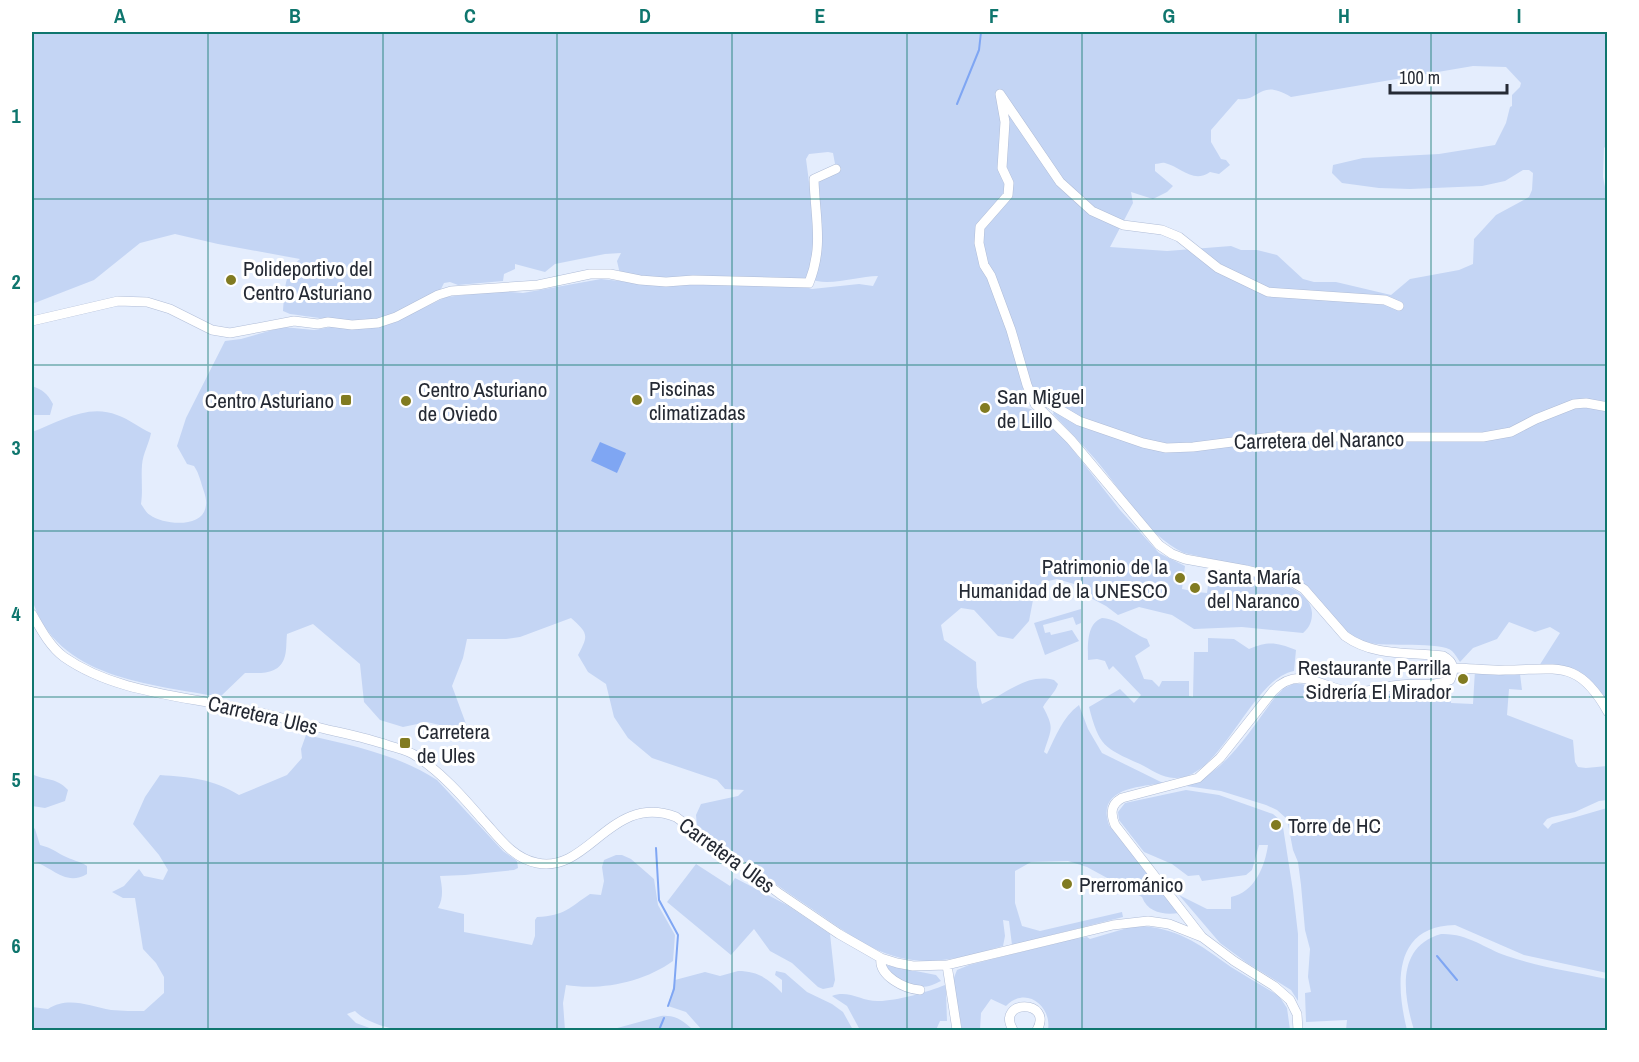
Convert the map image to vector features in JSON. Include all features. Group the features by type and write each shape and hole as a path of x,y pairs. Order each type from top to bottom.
{"street":[{"path":"1299,1030 1297,1014 1290,1000 1274,986 1234,962 1202,937 1115,825 1111,812 1116,801 1129,795 1198,778 1220,758 1273,691 1294,677 1358,692 1399,685 1443,683 1450,680 1454,668 1452,662 1443,656 1379,651 1364,647 1346,636 1304,589 1289,580 1185,559 1166,550 1150,535 1071,440 1035,404 1011,330 991,276 984,265 979,243 980,227 1008,195 1009,183 1002,168 1005,122 1000,93 1060,182 1092,211 1123,225 1162,230 1179,237 1218,268 1269,292 1385,300 1399,306"},
{"path":"32,321 118,302 147,302 170,309 212,330 230,333 294,321 352,325 378,323 451,291 538,285 590,274 610,274 666,282 693,280 809,283 816,263 818,231 814,179 836,169"},
{"name":"Carretera del Naranco","path":"1034,399 1040,398 1079,421 1143,443 1179,449 1272,437 1483,437 1510,432 1574,404 1586,403 1608,407"},
{"name":"Carretera Ules","path":"32,614 46,637 61,655 78,666 113,682 257,711 414,754 431,767 507,847 525,860 540,864 564,860 619,822 638,813 657,812 676,817 839,934 881,958 913,966 947,965 1113,926 1148,921 1169,924 1202,937"},
{"path":"1454,668 1505,670 1556,668 1568,671 1579,675 1588,683 1608,712"},
{"path":"881,958 881,967 888,976 912,989 920,990"},
{"path":"947,965 957,1030"},
{"path":"1013,1030 1010,1020 1012,1012 1019,1007 1027,1006 1039,1016 1040,1024 1036,1030"}],"shaded area":[{"path":"32,32 1607,32 1608,144 1604,148 1603,177 1608,202 1607,706 1590,682 1539,666 1560,633 1550,627 1535,632 1509,622 1497,639 1473,648 1460,662 1452,651 1446,648 1425,645 1375,644 1356,638 1346,631 1313,593 1295,577 1184,553 1146,524 1095,459 1053,414 1057,403 1046,394 1033,388 1023,389 1017,400 1022,407 1031,409 1066,441 1120,510 1159,553 1185,566 1182,589 1196,594 1197,592 1207,593 1210,570 1253,576 1270,580 1299,592 1308,602 1312,619 1303,633 1242,627 1194,629 1172,615 1139,607 1118,615 1089,597 1078,580 1074,584 1057,579 1044,582 1033,600 1029,621 1013,639 998,636 974,610 961,608 941,625 944,640 976,662 977,687 982,704 1034,679 1054,680 1058,684 1057,687 1043,707 1051,729 1044,752 1047,754 1064,721 1079,705 1088,729 1102,753 1163,783 1122,792 1109,803 1107,813 1109,825 1179,913 1168,914 1152,910 1142,897 1087,867 1068,861 1031,862 1015,871 1015,903 1022,926 1040,931 1122,912 1123,917 1012,945 1009,921 1003,920 1005,936 1003,946 936,961 899,958 873,948 848,933 697,827 696,815 701,804 738,796 744,790 725,789 717,780 652,758 628,738 614,717 606,684 588,672 578,655 585,635 581,627 571,618 520,637 467,639 463,658 452,686 469,732 427,722 403,727 380,720 364,702 360,664 313,624 287,634 285,656 277,668 268,672 245,673 220,697 137,681 109,673 84,662 62,646 44,626 32,599 32,432 84,412 106,412 126,419 151,433 142,465 141,504 145,510 156,518 173,523 198,518 204,513 205,494 194,466 187,464 177,446 186,418 225,341 241,339 283,327 314,330 331,327 370,327 393,323 446,297 501,291 523,293 601,279 638,283 800,285 812,289 859,284 873,286 878,276 833,282 807,278 674,279 620,274 617,261 621,253 605,254 555,264 545,272 515,264 515,269 504,274 503,281 458,285 450,282 444,283 441,289 388,317 346,321 290,314 283,311 288,276 300,259 175,234 140,243 94,280 32,304","holes":["1473,66 1506,67 1521,83 1512,95 1512,106 1495,145 1439,154 1363,158 1333,165 1332,173 1342,183 1410,189 1482,186 1505,181 1523,170 1529,170 1533,173 1532,190 1529,197 1496,215 1474,239 1473,264 1459,270 1410,279 1391,295 1336,282 1314,282 1303,279 1277,255 1257,250 1241,250 1231,246 1167,251 1110,247 1133,203 1131,192 1153,199 1173,186 1155,171 1155,164 1165,163 1187,174 1198,176 1210,172 1219,174 1230,165 1226,160 1221,159 1211,142 1211,130 1238,99 1246,99 1266,90 1280,92 1291,97","833,153 836,169 809,182 806,159 809,154"]},
{"path":"32,386 44,392 51,400 53,404 50,415 32,415"},
{"path":"1081,609 1081,623 1076,625 1073,617 1043,625 1045,633 1050,632 1051,635 1072,630 1079,641 1045,655 1034,623"},
{"path":"1102,618 1113,621 1147,639 1150,646 1135,656 1144,679 1152,680 1159,687 1162,681 1189,681 1189,696 1193,697 1194,652 1208,652 1208,638 1234,639 1249,649 1262,645 1283,645 1296,650 1294,671 1278,678 1263,691 1207,763 1191,774 1174,778 1165,777 1118,754 1105,744 1096,730 1089,707 1120,689 1134,703 1141,695 1113,666 1109,670 1105,661 1088,660 1091,630 1093,625"},
{"path":"1475,670 1520,674 1522,690 1509,689 1507,715 1573,740 1575,762 1578,767 1607,766 1607,800 1599,801 1575,812 1552,817 1543,824 1548,829 1552,824 1607,808 1607,973 1524,955 1455,925 1434,928 1419,936 1409,947 1403,961 1401,995 1407,1030 1346,1030 1347,1020 1306,1022 1305,993 1311,992 1308,977 1310,949 1305,930 1298,862 1293,850 1287,819 1277,810 1266,805 1221,791 1186,786 1200,780 1225,761 1247,736 1276,696 1293,684 1302,684 1349,700 1380,694 1451,694 1451,703 1473,704"},
{"path":"306,735 391,757 422,771 437,780 503,851 517,861 518,868 514,870 440,876 442,896 438,908 464,914 464,932 532,945 537,917 561,913 590,894 601,895 604,860 622,855 631,859 654,879 658,905 675,935 673,961 649,974 622,983 593,987 566,985 563,1003 565,1030 399,1030 381,1026 355,1011 347,1014 356,1023 375,1030 32,1030 32,1007 48,1009 63,1003 71,1003 111,1010 144,1011 164,993 164,977 156,963 143,949 135,898 123,898 112,892 124,886 139,869 144,876 163,880 168,870 159,855 133,824 145,797 160,775 211,782 239,795 287,775 302,758 301,749"},
{"path":"32,774 64,786 68,790 65,801 45,808 32,806"},
{"path":"1186,790 1219,795 1273,814 1280,820 1283,827 1298,934 1298,1001 1291,990 1220,943 1179,895 1207,909 1231,909 1231,897 1246,890 1257,877 1268,845 1259,845 1252,870 1246,875 1202,881 1199,875 1188,876 1172,864 1144,852 1119,820 1118,812 1125,803"},
{"path":"32,826 40,845 84,864 87,866 87,874 72,878 65,877 32,861"},
{"path":"696,864 730,886 735,878 787,905 830,934 835,980 833,987 823,989 818,987 792,963 770,951 754,929 731,955 667,902"},
{"path":"1134,926 1162,929 1186,938 1279,996 1287,1008 1290,1030 1048,1030 1046,1013 1042,1006 1029,998 1022,998 1006,1006 991,999 981,1013 980,1030 962,1030 953,980 957,970 1074,939 1087,937 1090,939"},
{"path":"1441,934 1467,938 1507,956 1531,963 1607,979 1607,1030 1414,1030 1407,1002 1406,973 1416,949 1426,940"},
{"path":"885,965 936,975 941,981 917,987 895,978"},
{"path":"738,971 751,972 763,977 782,993 782,980 775,975 776,971 785,973 807,992 843,1012 853,1030 702,1030 686,1012 668,1006 675,980 705,972 720,976"},
{"path":"945,985 947,1021 940,1021 936,1030 860,1030 847,1006 832,996 844,994 873,1001 886,1001 912,996"},
{"path":"661,1016 678,1019 693,1030 610,1030"}],"water":[{"path":"600,442 626,453 617,473 591,461"}],"waterway":[{"path":"957,104 979,50 981,32"},
{"path":"656,848 659,900 678,935 674,989 668,1006"},
{"path":"1437,956 1457,980"},
{"path":"659,1030 664,1018"}],"place":[{"name":"Polideportivo del Centro Asturiano","path":"231,280"},
{"name":"Centro Asturiano","path":"346,400"},
{"name":"Piscinas climatizadas","path":"637,400"},
{"name":"Centro Asturiano de Oviedo","path":"406,401"},
{"name":"San Miguel de Lillo","path":"985,408"},
{"name":"Patrimonio de la Humanidad de la UNESCO","path":"1180,578"},
{"name":"Santa María del Naranco","path":"1195,588"},
{"name":"Restaurante Parrilla Sidrería El Mirador","path":"1463,679"},
{"name":"Carretera de Ules","path":"405,743"},
{"name":"Torre de HC","path":"1276,825"},
{"name":"Prerrománico","path":"1067,884"}]}
